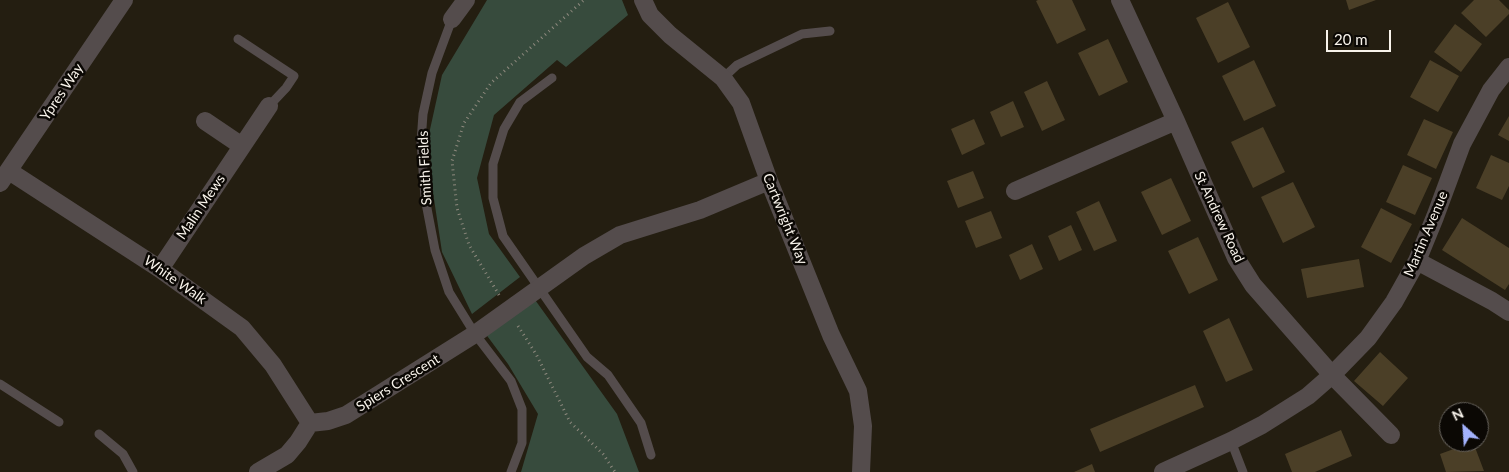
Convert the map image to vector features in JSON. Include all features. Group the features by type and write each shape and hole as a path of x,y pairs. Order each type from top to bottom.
{"street":[{"name":"Smith Fields","path":"452,19 466,0"},
{"name":"Cartwright Way","path":"643,0 650,15 670,35 723,78 741,103 769,181 832,335 858,391 863,426 861,472"},
{"name":"St Andrew Road","path":"1120,0 1236,258 1254,285 1332,375 1391,434"},
{"name":"Ypres Way","path":"4,177 122,1"},
{"name":"Martin Avenue","path":"1163,472 1262,425 1308,396 1332,375 1368,338 1394,302 1417,262 1462,144 1491,90 1509,67"},
{"name":"Malin Mews","path":"160,269 269,106"},
{"path":"205,121 242,146"},
{"path":"1015,191 1176,121"},
{"name":"White Walk","path":"4,177 160,269 242,328 273,365 310,423"},
{"name":"Spiers Crescent","path":"310,423 346,414 475,334 584,256 620,235 700,210 769,181"},
{"path":"1417,262 1509,311"},
{"path":"258,472 287,455 310,423"}],"lane":[{"name":"Smith Fields","path":"452,19 432,73 423,114 421,142 424,198 435,250 449,292 475,334 511,382 522,409 522,443 511,472"},
{"path":"723,78 737,66 802,34 830,31"},
{"path":"238,39 294,76 286,88 269,106"},
{"path":"552,78 520,102 504,128 493,164 493,198 503,236 587,357 608,375 641,423 651,455"},
{"path":"0,384 59,422"},
{"path":"100,434 123,454 133,472"},
{"path":"1231,441 1243,472"}],"path":[{"path":"509,310 536,354 570,422 603,454 615,472"}],"green space":[{"path":"487,0 622,0 628,15 566,67 557,60 494,115 477,178 489,234 520,277 472,314 442,252 432,186 429,134 442,75"},
{"path":"533,297 617,414 639,472 521,472 538,414 508,364 485,333"}],"building":[{"path":"1072,0 1086,30 1057,44 1036,1"},
{"path":"1346,0 1376,0 1349,10"},
{"path":"1474,0 1499,0 1509,10 1509,14 1486,37 1461,13"},
{"path":"1228,2 1250,47 1218,63 1196,18"},
{"path":"1455,24 1482,44 1461,72 1434,52"},
{"path":"1108,39 1128,82 1099,96 1078,53"},
{"path":"1254,60 1276,106 1244,121 1222,76"},
{"path":"1430,60 1459,76 1438,112 1410,97"},
{"path":"1047,81 1065,120 1042,131 1024,92"},
{"path":"1013,101 1024,127 1001,137 990,112"},
{"path":"1509,116 1509,141 1498,135"},
{"path":"974,119 985,144 962,155 951,129"},
{"path":"1424,119 1453,132 1436,169 1407,155"},
{"path":"1263,127 1285,172 1253,188 1231,142"},
{"path":"1491,155 1509,163 1509,186 1502,200 1476,188"},
{"path":"1403,165 1432,178 1415,215 1386,202"},
{"path":"973,171 984,198 958,208 947,181"},
{"path":"1171,178 1191,221 1162,235 1141,192"},
{"path":"1293,182 1315,227 1283,243 1261,197"},
{"path":"1099,201 1117,241 1094,251 1076,212"},
{"path":"1381,208 1412,224 1391,263 1361,247"},
{"path":"991,211 1002,238 976,248 965,221"},
{"path":"1462,218 1509,248 1509,284 1505,290 1442,250"},
{"path":"1071,225 1082,250 1059,261 1048,236"},
{"path":"1198,237 1218,280 1189,294 1168,251"},
{"path":"1032,244 1043,269 1020,280 1009,255"},
{"path":"1359,259 1364,287 1307,298 1301,269"},
{"path":"1229,318 1253,370 1226,382 1203,331"},
{"path":"1380,352 1408,378 1383,406 1354,381"},
{"path":"1195,385 1204,407 1100,452 1090,429"},
{"path":"1341,430 1352,456 1315,472 1292,472 1285,454"},
{"path":"1446,452 1477,452 1484,471 1446,472 1440,454"},
{"path":"1092,464 1095,472 1074,472"}]}
